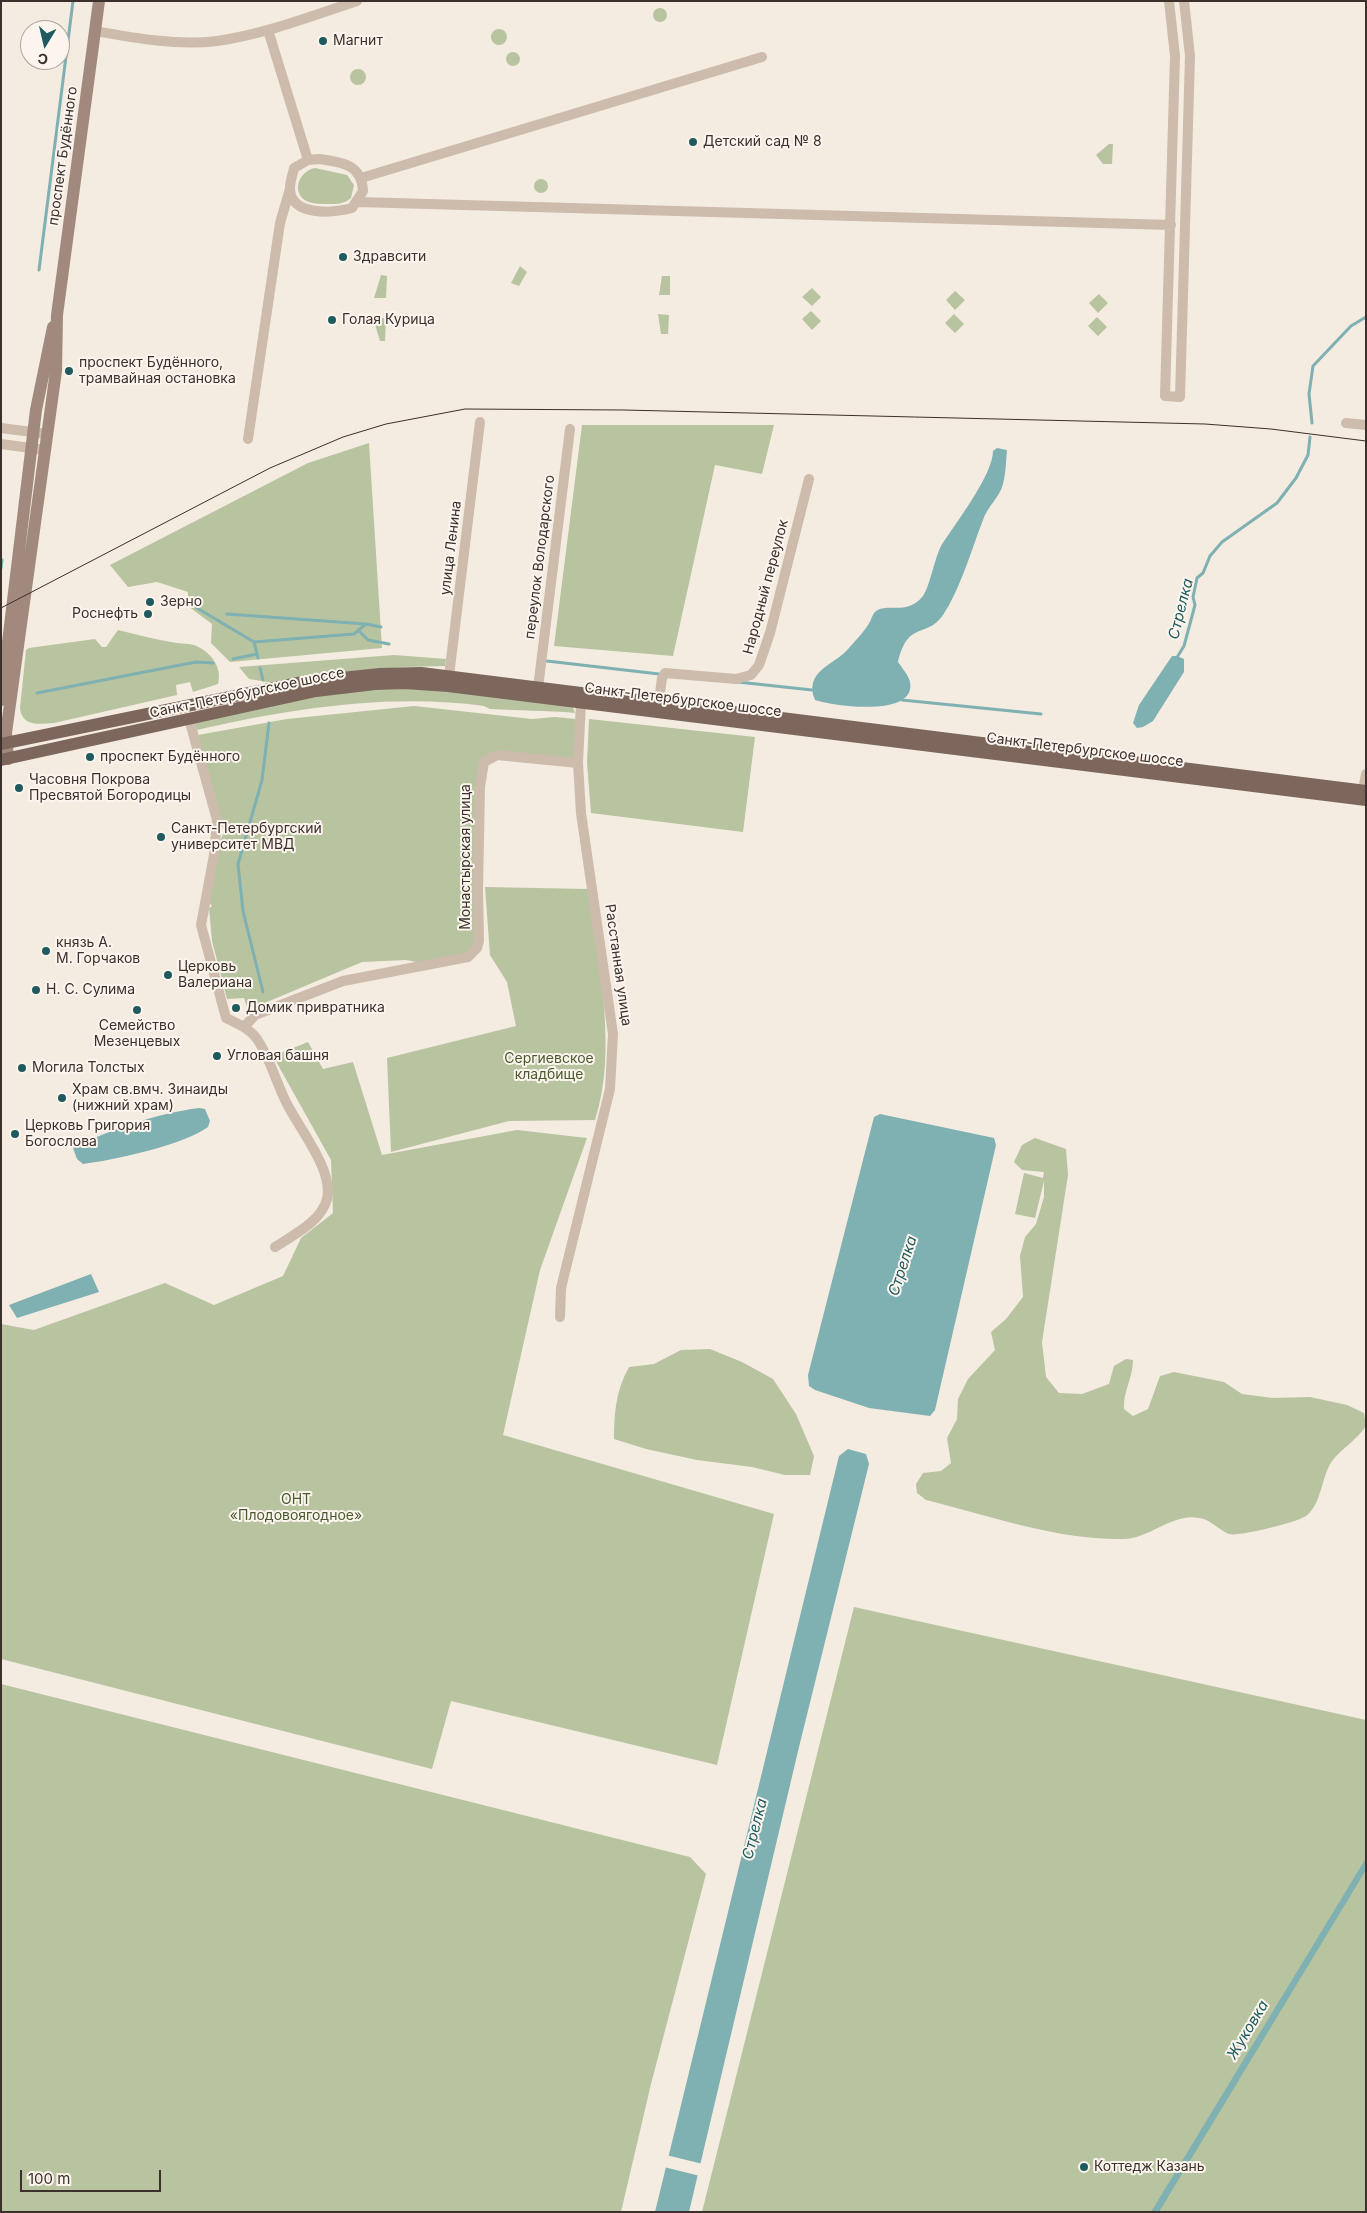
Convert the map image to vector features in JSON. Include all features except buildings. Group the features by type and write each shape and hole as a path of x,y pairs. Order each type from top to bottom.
{"main road":[{"name":"проспект Будённого","path":"4,751 56,371 57,316 99,1"},
{"name":"проспект Будённого","path":"1,700 33,432 48,345 57,316"},
{"name":"Санкт-Петербургское шоссе","path":"4,751 303,682 380,674 422,673 659,701 1365,794"},
{"name":"Санкт-Петербургское шоссе","path":"4,751 189,720 316,691 375,684 404,683 448,686 1365,794"}],"street":[{"path":"96,31 153,40 216,41 268,30 357,1"},
{"path":"1169,1 1175,56 1165,396 1180,397 1190,74 1189,32 1184,1"},
{"path":"268,30 308,160"},
{"path":"361,178 762,57"},
{"path":"248,439 280,223 294,168 308,160 341,162 352,166 361,178 363,191 358,202 352,208 341,211 314,210 296,203 290,189"},
{"path":"358,202 1171,225"},
{"name":"улица Ленина","path":"449,676 480,422"},
{"path":"1346,423 1366,425"},
{"path":"1,428 47,434"},
{"name":"переулок Володарского","path":"538,688 570,429"},
{"path":"1,444 45,450"},
{"name":"Народный переулок","path":"659,701 662,678 665,673 736,679 751,674 759,665 770,633 809,479"},
{"name":"Расстанная улица","path":"560,1317 562,1288 605,1111 613,1057 612,1024 581,813 578,763 581,702"},
{"path":"189,720 217,820 214,854 201,926 226,1018 244,1027 258,1040 286,1103 312,1146 326,1183 327,1198 321,1213 275,1247"},
{"name":"Монастырская улица","path":"244,1027 255,1015 343,982 468,957 474,953 480,936 478,890 480,787 484,762 497,755 578,763"},
{"path":"1365,794 1366,774"}],"green space":[{"path":"657,8 663,8 667,15 663,22 657,22 653,18 653,12"},
{"path":"496,29 502,29 507,34 505,43 496,45 491,40 491,34"},
{"path":"510,52 516,52 520,59 516,66 510,66 506,62 506,56"},
{"path":"358,69 366,77 358,85 350,77"},
{"path":"1109,144 1113,144 1112,164 1103,164 1096,155"},
{"path":"315,168 347,175 354,185 351,198 338,204 314,203 303,199 298,189 298,184 304,174"},
{"path":"538,179 544,179 548,186 544,193 538,193 534,189 534,183"},
{"path":"520,266 527,272 519,286 511,283"},
{"path":"381,275 387,276 386,298 374,298"},
{"path":"662,276 670,276 670,295 659,295"},
{"path":"812,288 821,297 812,306 802,297"},
{"path":"955,291 965,300 955,310 946,300"},
{"path":"1099,294 1108,303 1098,313 1089,303"},
{"path":"811,311 821,321 812,330 802,319"},
{"path":"658,314 669,315 668,334 661,334"},
{"path":"954,314 964,324 955,333 945,323"},
{"path":"1097,317 1107,327 1098,336 1088,326"},
{"path":"373,318 386,318 385,341 380,341"},
{"path":"582,425 774,425 762,474 715,465 673,656 554,646"},
{"path":"369,443 382,648 230,662 211,643 212,624 188,606 188,592 157,582 128,587 110,565 308,463"},
{"path":"118,630 164,641 191,644 200,648 210,655 217,666 219,672 218,684 193,692 190,682 176,685 177,695 54,723 32,723 24,718 20,708 26,650 29,648 95,639 102,647 106,647"},
{"path":"394,655 446,659 445,666 406,667 329,674 274,683 249,679 239,667"},
{"path":"390,688 447,691 573,707 575,713 490,709 484,706 448,702 412,701 339,705 232,722 197,730 194,723 320,695"},
{"path":"414,706 532,719 555,717 576,719 575,758 490,754 479,763 474,855 476,937 473,946 466,953 422,963 406,960 362,962 248,1010 244,998 227,999 212,941 209,908 212,906 209,902 219,843 224,832 198,735 287,719"},
{"path":"589,719 755,737 743,832 591,813 587,763"},
{"name":"Сергиевское кладбище","path":"485,887 588,889 601,975 606,1035 602,1093 595,1120 509,1121 391,1152 387,1058 516,1026 507,982 490,955"},
{"name":"ОНТ «Плодовоягодное»","path":"308,1042 323,1069 353,1062 382,1155 517,1130 587,1138 540,1270 503,1435 774,1514 717,1765 451,1701 432,1769 1,1659 1,1324 34,1330 165,1283 214,1305 283,1276 301,1238 333,1213 331,1160 273,1056"},
{"path":"1035,1138 1066,1149 1068,1175 1042,1342 1046,1377 1059,1393 1082,1394 1109,1384 1114,1366 1126,1359 1133,1360 1124,1409 1133,1416 1148,1409 1160,1376 1174,1372 1224,1382 1242,1394 1273,1398 1310,1397 1347,1405 1364,1413 1366,1426 1328,1467 1315,1505 1306,1516 1292,1522 1235,1534 1229,1534 1203,1519 1189,1517 1170,1522 1133,1538 1098,1538 1074,1536 1024,1526 926,1500 917,1493 916,1484 923,1473 941,1471 951,1463 947,1438 957,1419 958,1399 968,1379 995,1350 991,1332 1006,1319 1023,1297 1020,1256 1025,1237 1036,1224 1044,1197 1044,1181 1035,1218 1015,1214 1024,1173 1043,1178 1044,1172 1022,1170 1014,1162 1022,1145"},
{"path":"710,1349 742,1362 773,1379 796,1414 814,1456 810,1475 785,1475 752,1467 697,1460 646,1449 614,1439 617,1402 621,1384 629,1367 654,1364 681,1350"},
{"path":"854,1607 1366,1720 1366,2212 702,2212"},
{"path":"1,1684 690,1857 706,1874 651,2084 621,2212 1,2212"}],"water":[{"path":"997,448 1007,450 1003,484 985,515 955,594 937,622 912,635 902,649 898,662 910,682 909,693 901,701 872,707 838,705 815,700 812,690 813,682 817,675 849,648 866,628 875,612 885,608 910,606 923,596 941,546 980,486 987,473 993,451"},
{"path":"1172,656 1184,659 1184,672 1153,721 1137,728 1133,723 1139,705"},
{"path":"199,1108 205,1109 210,1121 208,1127 183,1140 148,1151 96,1162 83,1164 77,1159 73,1148 102,1135 151,1118"},
{"path":"880,1114 994,1138 996,1145 935,1410 930,1416 869,1408 815,1390 809,1386 808,1375 874,1117"},
{"path":"91,1274 99,1292 17,1318 9,1305"},
{"path":"848,1449 866,1454 869,1464 799,1747 689,2212 655,2212 839,1456"},
{"path":"1366,1858 1366,1870 1159,2212 1151,2212"}],"pier":[{"path":"666,2155 703,2164 700,2176 664,2167"}],"waterway":[{"path":"39,270 73,1"},
{"path":"1312,423 1309,394 1313,366 1351,326 1366,317"},
{"name":"Стрелка","path":"1176,659 1184,646 1195,605 1193,597 1197,578 1203,573 1210,556 1222,542 1277,503 1296,478 1308,455 1310,437"},
{"path":"1,568 2,560"},
{"path":"197,608 254,642 258,658"},
{"path":"227,614 366,624 381,627"},
{"path":"254,642 354,634 366,624"},
{"path":"358,630 368,640 389,644"},
{"path":"233,659 257,654"},
{"path":"547,661 659,674"},
{"path":"37,693 196,662 213,663"},
{"path":"260,668 263,680"},
{"path":"738,682 812,690"},
{"path":"902,700 1041,714"},
{"path":"263,992 243,911 238,864 262,780 269,723"}],"tram line":[{"path":"1,608 270,468 343,437 386,424 465,409 624,410 1205,424 1271,429 1366,441"}],"place":[{"name":"Магнит","path":"323,41"},
{"name":"Детский сад № 8","path":"693,142"},
{"name":"Здравсити","path":"343,257"},
{"name":"Голая Курица","path":"332,320"},
{"name":"проспект Будённого, трамвайная остановка","path":"69,371"},
{"name":"Зерно","path":"150,602"},
{"name":"Роснефть","path":"148,614"},
{"name":"проспект Будённого","path":"90,757"},
{"name":"Часовня Покрова Пресвятой Богородицы","path":"19,788"},
{"name":"Санкт-Петербургский университет МВД","path":"161,837"},
{"name":"князь А. М. Горчаков","path":"46,951"},
{"name":"Церковь Валериана","path":"168,975"},
{"name":"Н. С. Сулима","path":"36,990"},
{"name":"Домик привратника","path":"236,1008"},
{"name":"Семейство Мезенцевых","path":"137,1010"},
{"name":"Угловая башня","path":"217,1056"},
{"name":"Могила Толстых","path":"22,1068"},
{"name":"Храм св.вмч. Зинаиды (нижний храм)","path":"62,1098"},
{"name":"Церковь Григория Богослова","path":"15,1134"},
{"name":"Коттедж Казань","path":"1084,2167"}],"water label":[{"name":"Жуковка","path":"1248,2030"}]}
